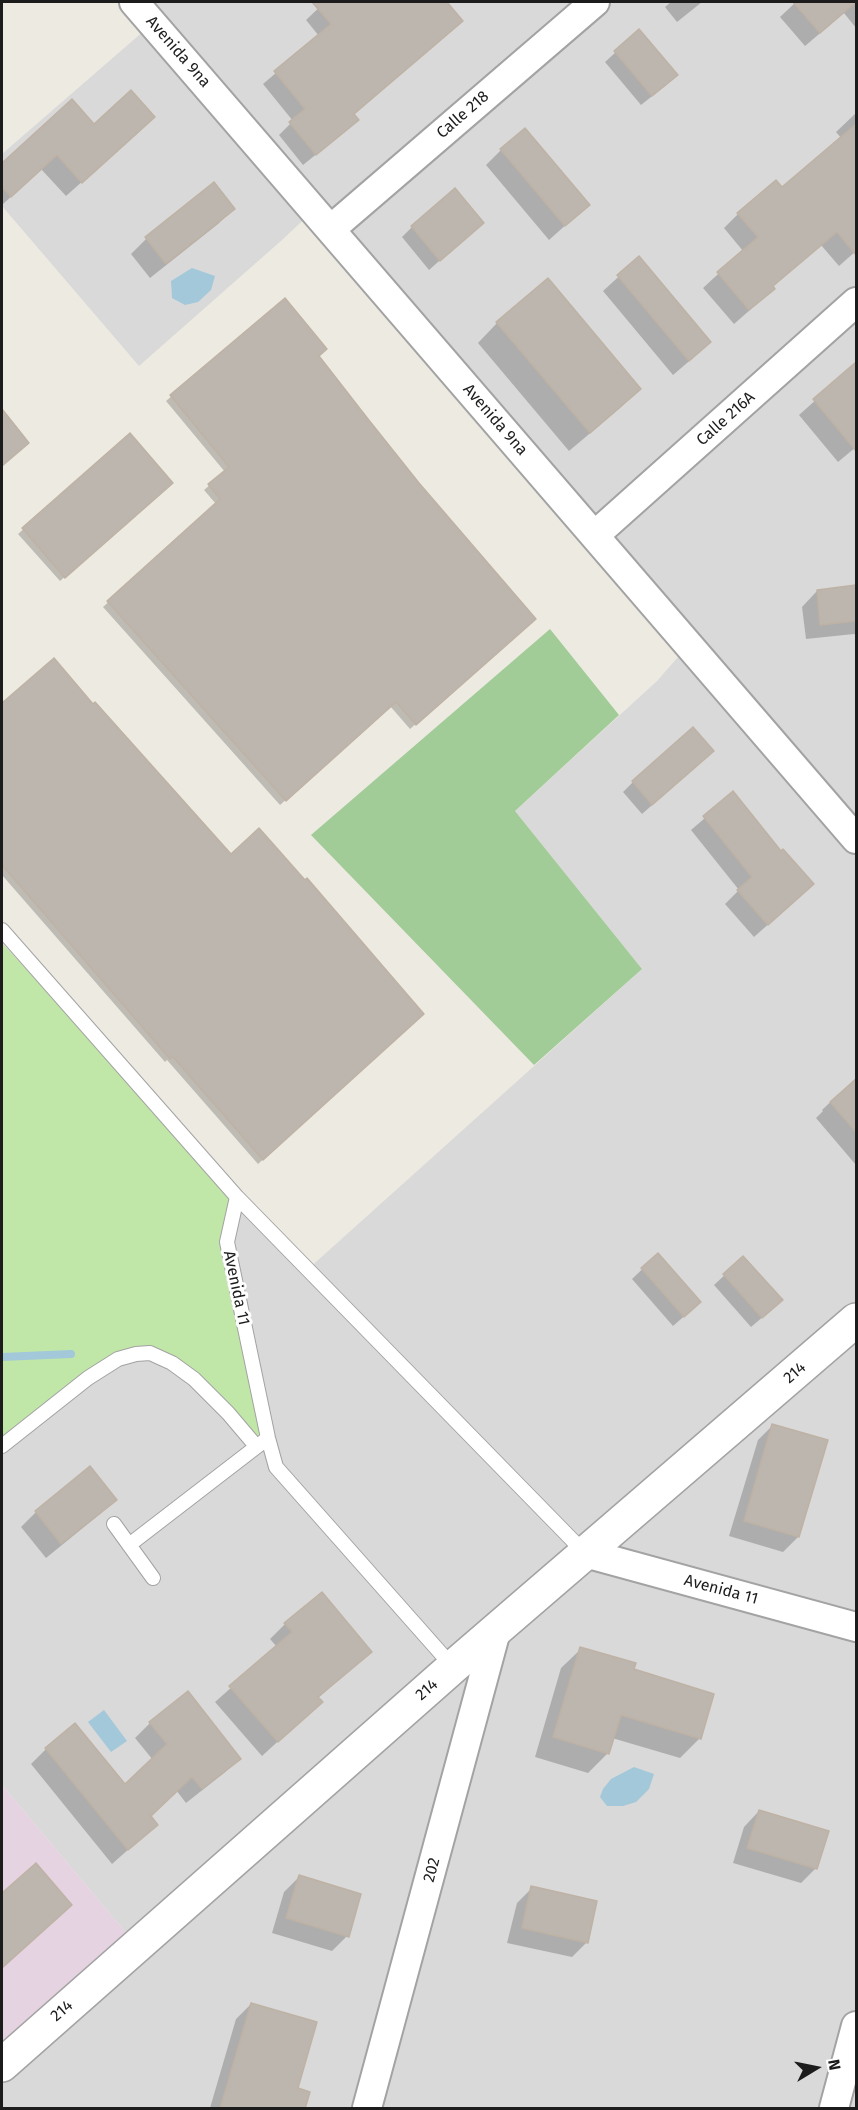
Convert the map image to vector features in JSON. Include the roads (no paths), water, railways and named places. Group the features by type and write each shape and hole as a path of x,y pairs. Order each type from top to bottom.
{"street":[{"name":"Avenida 9na","path":"134,2 856,839"},
{"name":"Calle 218","path":"331,229 595,2"},
{"name":"Calle 216A","path":"594,535 856,302"},
{"name":"214","path":"2,2065 453,1667 856,1320"},
{"name":"Avenida 11","path":"585,1553 856,1627"},
{"name":"202","path":"368,2109 496,1630"},
{"path":"834,2109 856,2026"}],"lane":[{"path":"2,930 237,1197 585,1553"},
{"name":"Avenida 11","path":"237,1197 226,1242 262,1442 276,1467 453,1667"},
{"path":"2,1446 98,1371 118,1359 150,1353 172,1363 194,1379 228,1413 262,1442 129,1545"},
{"path":"114,1524 153,1578"}],"water":[{"path":"192,268 215,276 211,290 198,302 185,305 172,298 171,281"},
{"path":"104,1710 127,1741 111,1752 88,1722"},
{"path":"634,1767 654,1774 649,1789 636,1802 623,1806 607,1806 600,1797 603,1789 611,1779"}],"waterway":[{"path":"2,1357 71,1354"}]}
